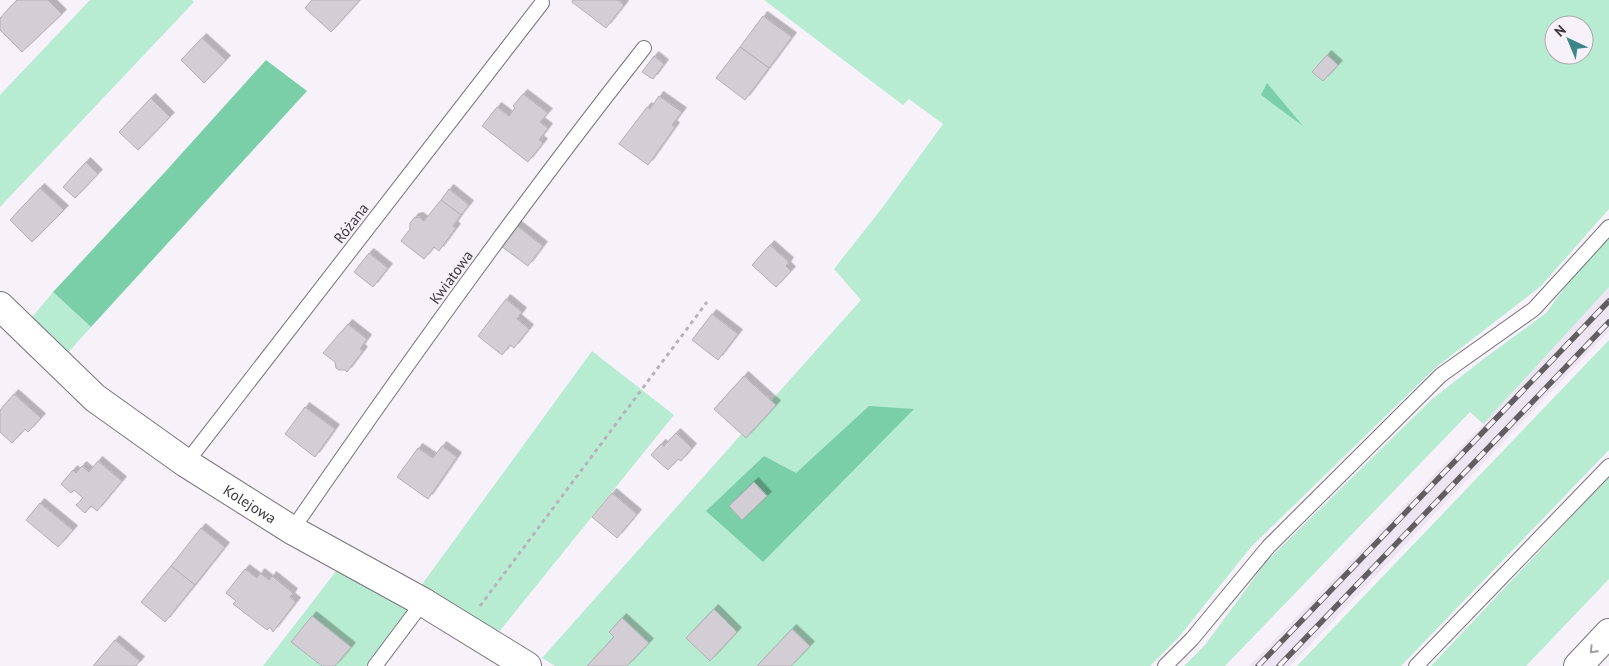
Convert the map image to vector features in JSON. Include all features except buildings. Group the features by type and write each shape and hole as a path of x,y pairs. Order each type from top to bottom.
{"main road":[{"name":"Kolejowa","path":"0,306 95,398 186,462 292,530 423,602 527,666"},
{"path":"1578,666 1609,633"}],"lane":[{"name":"Różana","path":"186,462 542,3"},
{"name":"Kwiatowa","path":"292,530 363,427 535,188 644,48"},
{"path":"1165,666 1192,639 1269,546 1441,375 1534,309 1609,227"},
{"path":"1416,666 1609,466"},
{"path":"375,666 423,602"}],"path":[{"path":"464,627 707,302"}],"shaded area":[{"path":"1609,285 1609,331 1290,666 1249,666 1483,424 1497,402"}],"green space":[{"path":"90,0 192,0 194,2 0,207 0,95"},
{"path":"764,0 1609,0 1609,209 1540,287 1435,368 1251,547 1178,638 1150,666 555,666 542,658 861,300 834,269 882,208 943,124 909,99 903,105"},
{"path":"266,60 307,91 91,327 53,292"},
{"path":"1267,83 1303,126 1261,95"},
{"path":"1609,238 1609,287 1483,424 1470,412 1225,666 1184,666 1205,645 1266,562 1431,400 1546,313 1579,268"},
{"path":"53,292 91,327 64,357 29,321"},
{"path":"1609,340 1609,450 1401,666 1297,666"},
{"path":"592,351 674,415 499,632 420,587"},
{"path":"869,406 914,409 763,562 706,511 764,456 796,473"},
{"path":"1609,477 1609,579 1526,666 1431,666"},
{"path":"340,566 412,608 366,666 263,666"}],"railway":[{"path":"1258,666 1609,301"},
{"path":"1279,666 1609,322"}]}
